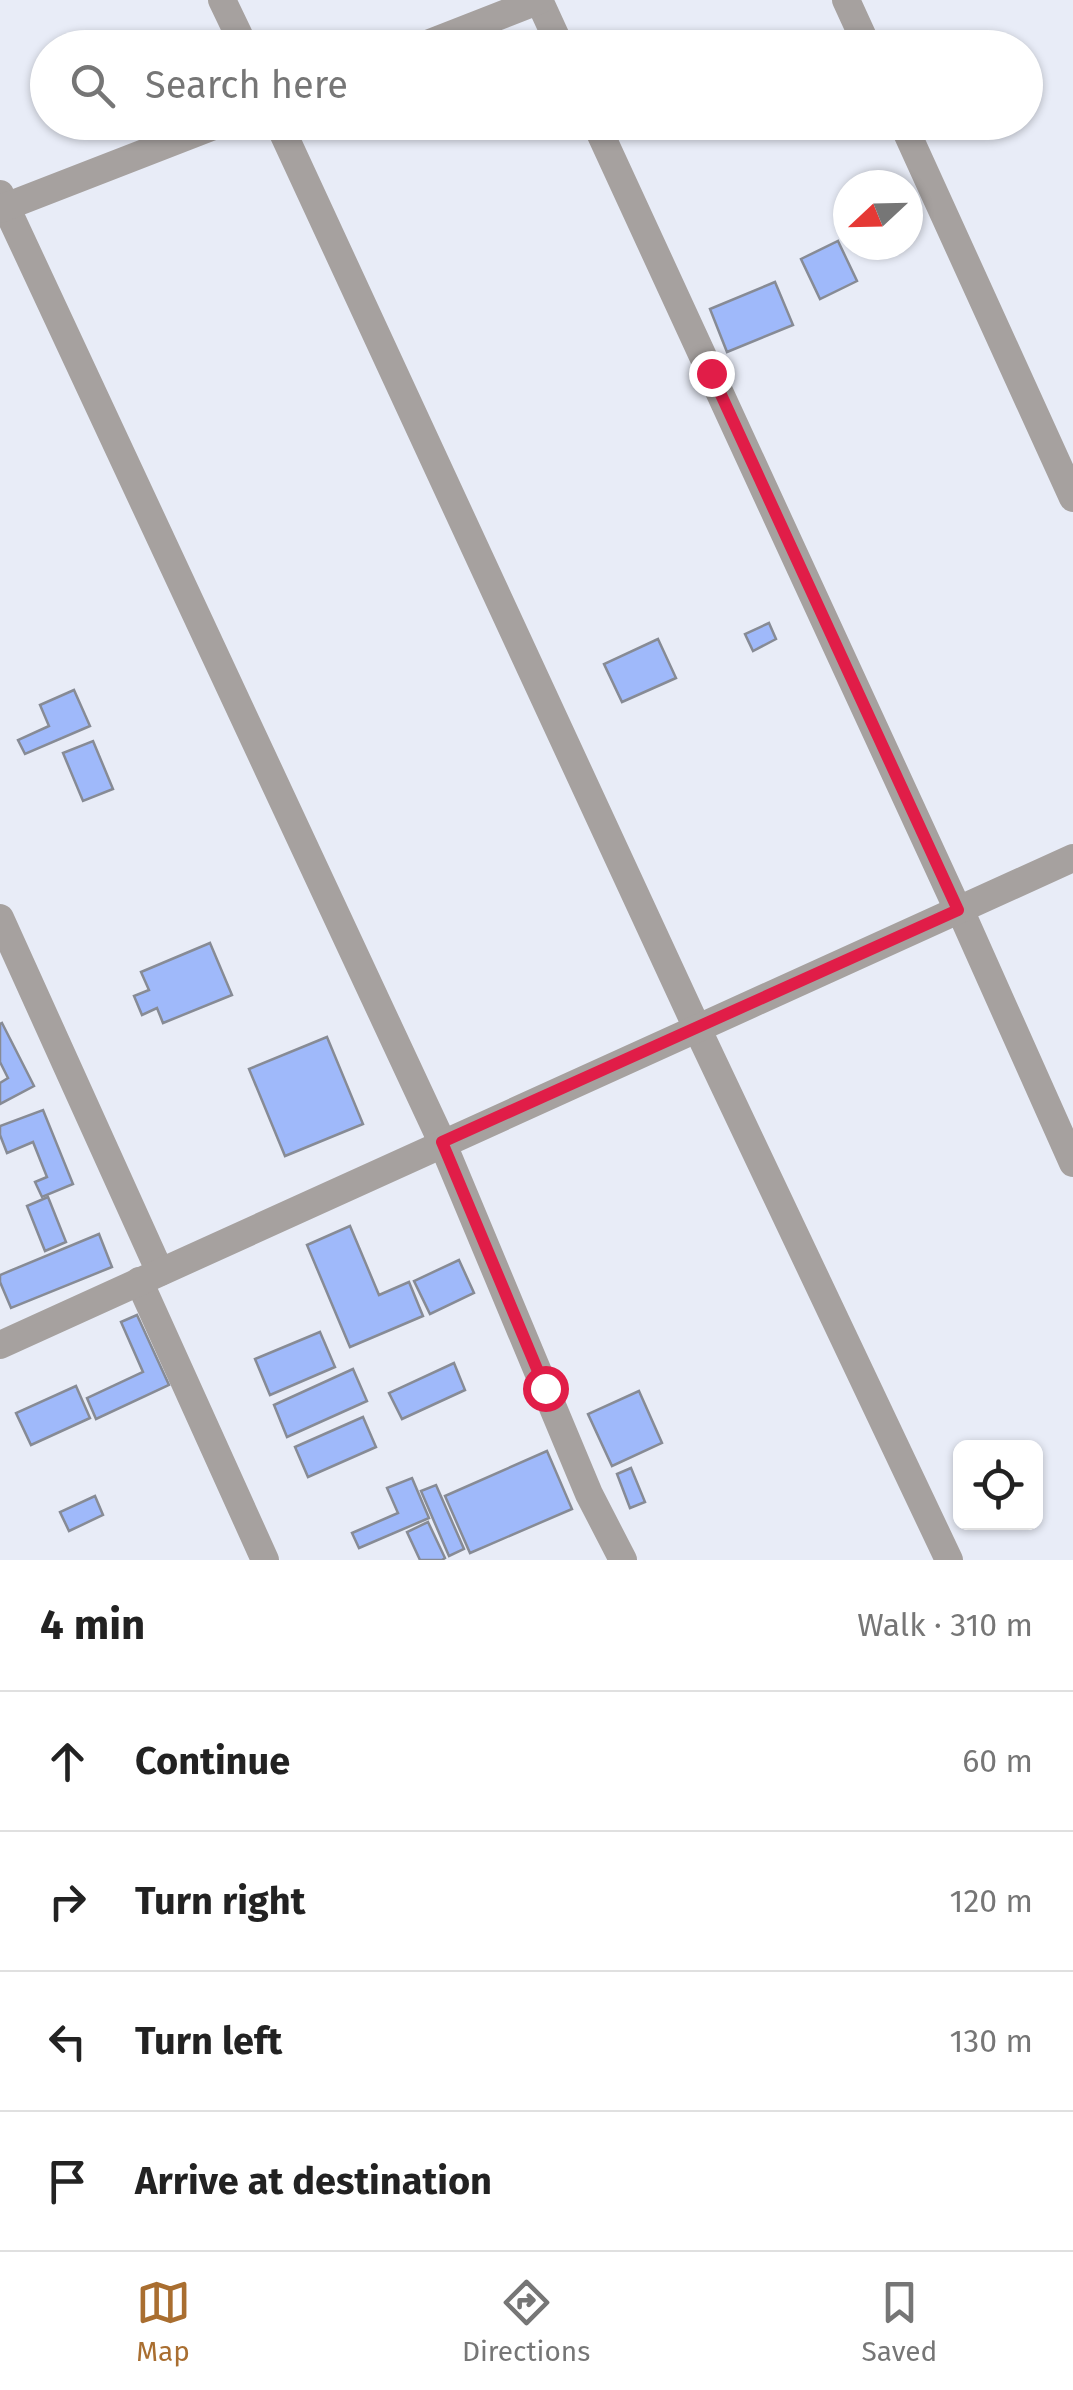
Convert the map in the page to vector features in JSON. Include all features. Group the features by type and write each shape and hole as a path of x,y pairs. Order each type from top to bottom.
{"street":[{"path":"222,0 236,30"},
{"path":"463,30 539,0 553,30"},
{"path":"846,0 860,30"},
{"path":"175,140 2,203 442,1142 589,1494 623,1560"},
{"path":"286,140 697,1028 949,1560"},
{"path":"603,140 1073,1162"},
{"path":"910,140 1073,498"},
{"path":"0,1344 1073,858"},
{"path":"0,918 265,1560"}],"building":[{"path":"833,243 833,260 847,260 857,281 820,299 801,259"},
{"path":"775,282 793,325 727,352 710,309"},
{"path":"769,623 776,639 753,651 745,634"},
{"path":"658,639 676,678 622,702 604,664"},
{"path":"74,690 90,726 25,754 18,740 49,726 40,705"},
{"path":"93,741 113,789 83,801 63,753"},
{"path":"210,943 232,995 163,1023 157,1008 142,1015 134,996 149,990 141,972"},
{"path":"2,1023 34,1086 0,1104 0,1083 8,1078 0,1062"},
{"path":"327,1037 363,1124 285,1156 249,1069"},
{"path":"43,1110 73,1184 42,1197 35,1182 47,1177 33,1142 7,1153 0,1126"},
{"path":"48,1197 66,1242 45,1251 27,1206"},
{"path":"350,1226 379,1295 409,1282 423,1316 350,1347 307,1245"},
{"path":"99,1234 112,1267 11,1308 0,1275"},
{"path":"459,1260 474,1293 430,1314 414,1281"},
{"path":"137,1315 169,1385 96,1419 87,1398 143,1372 121,1322"},
{"path":"320,1332 335,1367 270,1395 255,1359"},
{"path":"454,1363 465,1390 402,1419 389,1393"},
{"path":"353,1369 367,1401 287,1437 274,1405"},
{"path":"76,1386 90,1418 31,1445 16,1413"},
{"path":"639,1391 662,1443 612,1466 588,1414"},
{"path":"363,1417 376,1447 308,1477 295,1447"},
{"path":"547,1451 572,1509 470,1553 445,1496"},
{"path":"631,1468 645,1502 630,1508 617,1474"},
{"path":"412,1478 429,1518 359,1548 352,1533 398,1513 387,1488"},
{"path":"436,1485 464,1549 449,1556 421,1491"},
{"path":"95,1496 103,1515 69,1531 60,1512"},
{"path":"428,1522 445,1558 442,1560 420,1560 407,1532"}],"route":[{"path":"545,1388 442,1142 958,910 711,373"}]}
